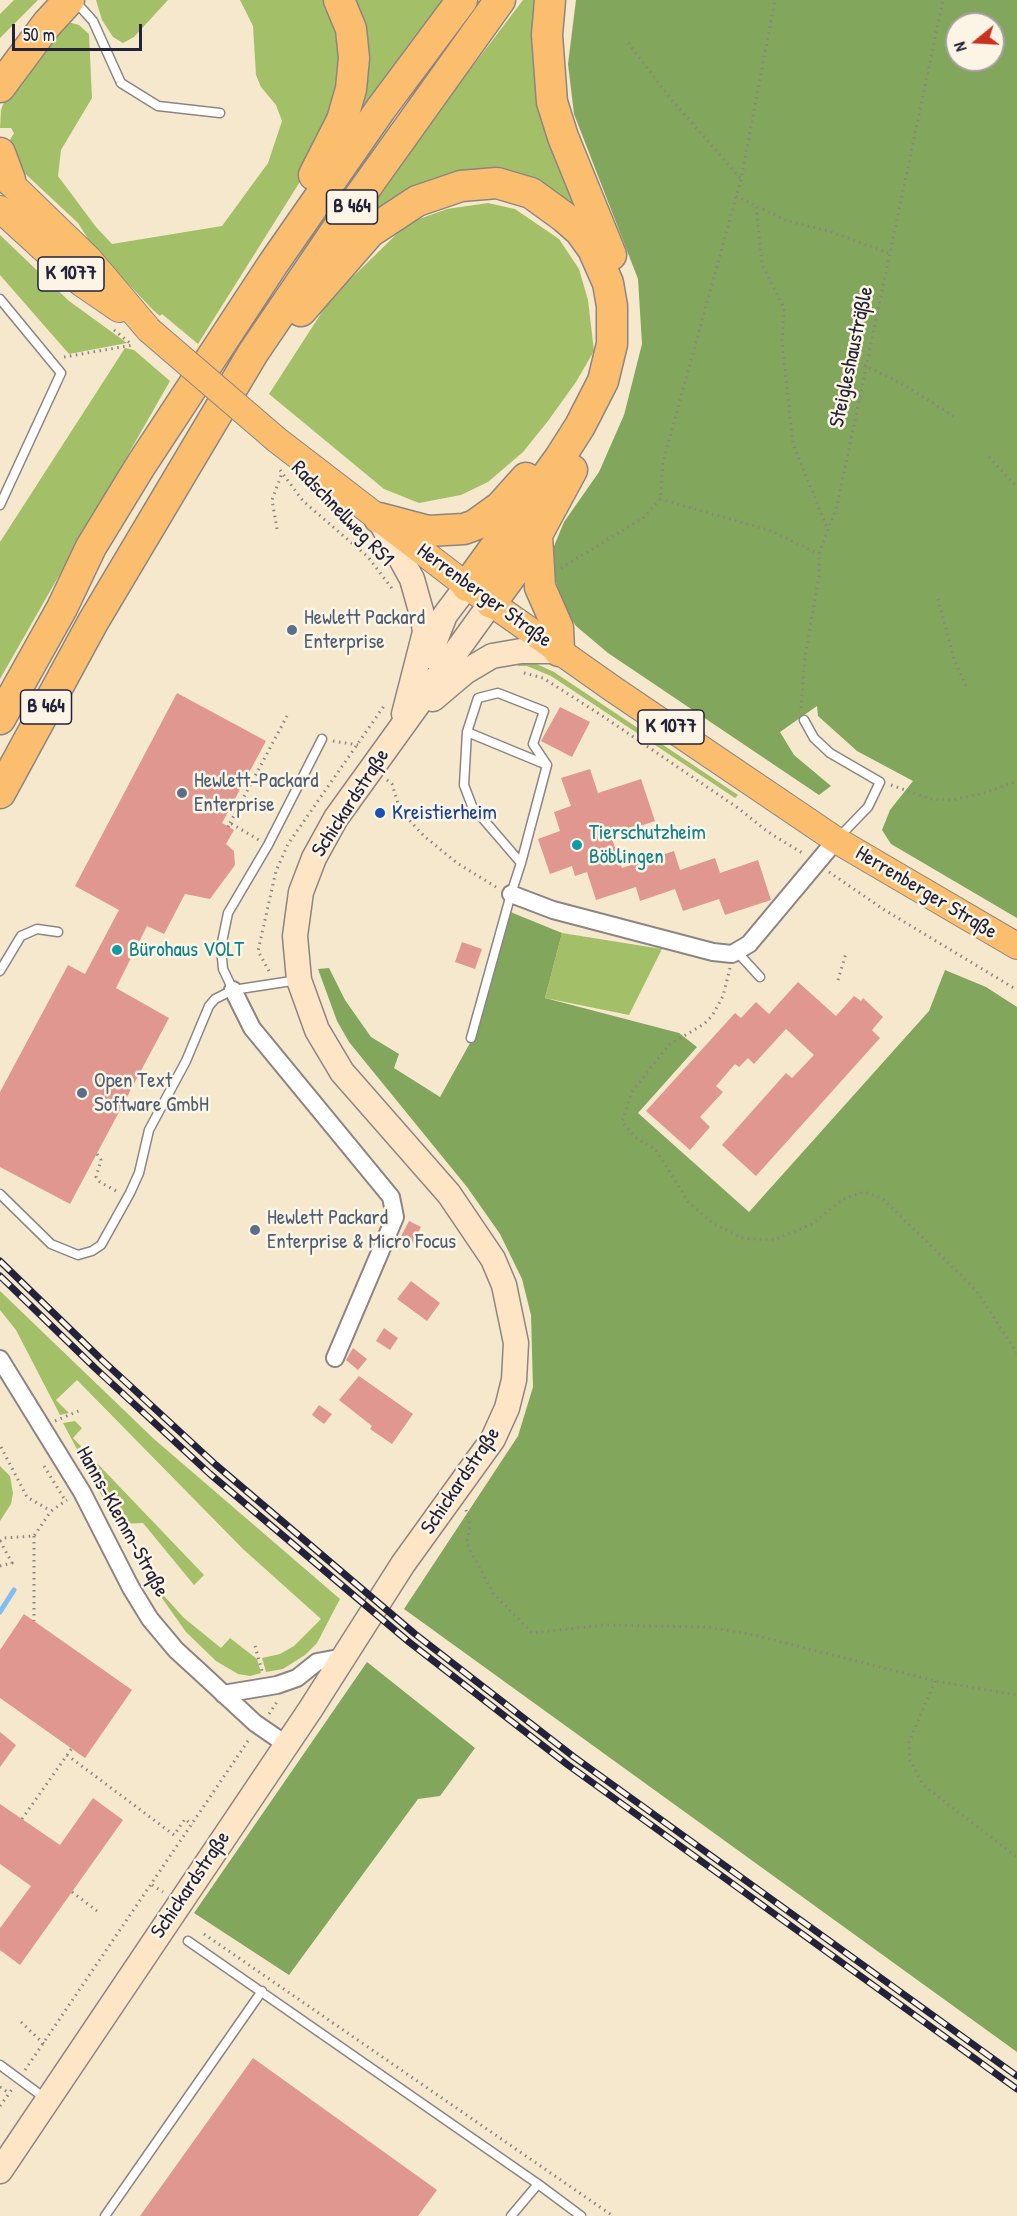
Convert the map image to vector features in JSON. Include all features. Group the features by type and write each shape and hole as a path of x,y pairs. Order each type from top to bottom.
{"highway":[{"path":"0,87 47,24 69,0"},
{"path":"238,318 241,286 318,169 342,120 351,89 354,58 351,29 339,0"},
{"name":"B 464","path":"0,719 62,608 91,547 141,465 380,110 462,0"},
{"name":"B 464","path":"0,793 93,621 253,353 500,0"},
{"path":"492,603 537,536 610,398 622,355 624,318 621,289 611,254 563,138 552,102 547,35 550,0"},
{"path":"0,57 47,24"},
{"path":"0,153 5,177"},
{"name":"B 464","path":"213,421 277,339 370,232 417,201 461,186 497,183 531,193 580,231 593,249 608,283 613,328 603,381 580,426"},
{"path":"379,518 428,531 451,531 475,525 500,507 544,458 580,426"},
{"path":"467,586 580,426"},
{"path":"537,536 540,587 558,628 559,651"}],"main road":[{"name":"Herrenberger Straße","path":"5,177 88,258 141,338"},
{"name":"Herrenberger Straße","path":"0,209 141,338 275,452 379,518 467,586 559,651 836,840 1017,946"}],"street":[{"path":"379,518 412,579 420,602 425,632 401,725"},
{"name":"Schickardstraße","path":"401,725 445,615 467,586"},
{"name":"Schickardstraße","path":"0,2171 286,1745 403,1564 493,1439 507,1408 516,1343 504,1285 493,1259 449,1194 342,1072 317,1030 299,980 295,936 302,892 314,858 325,838 401,725 492,603"},
{"path":"401,725 465,672 492,656 521,651 559,651"},
{"name":"Herrenberger Straße","path":"735,953 755,938 836,840"},
{"path":"510,894 553,910 713,952 735,953"},
{"path":"233,990 252,1028 390,1197 395,1217 335,1358"},
{"name":"Hanns-Klemm-Straße","path":"0,1359 81,1492 131,1588 150,1619 176,1650 259,1726 286,1745"},
{"path":"224,1694 272,1686 297,1678 317,1662 344,1657"}],"lane":[{"path":"75,0 93,21 121,83 158,106 220,113"},
{"path":"0,299 61,373 0,505"},
{"path":"521,863 472,806 464,785 467,732 478,698 498,693 544,711 532,744 547,765"},
{"path":"804,720 814,738 830,753 880,782 868,807 836,840"},
{"path":"467,732 547,765"},
{"path":"233,990 223,969 222,933 228,913 268,845 322,739"},
{"path":"471,1038 547,765"},
{"path":"0,971 21,936 37,929 58,932"},
{"path":"735,953 760,977"},
{"path":"0,1194 51,1244 78,1256 101,1245 139,1173 149,1130 186,1061 209,1006 215,999 233,990 299,980"},
{"path":"188,1941 581,2216"},
{"path":"105,2216 262,1991"},
{"path":"0,2065 48,2100"},
{"path":"511,2216 538,2184"}],"path":[{"path":"540,587 557,571 643,518 660,499 663,462 741,179 775,0"},
{"name":"Steigleshausträßle","path":"804,720 801,688 814,615 819,554 837,506 864,365 944,0"},
{"path":"628,43 671,99 741,179"},
{"path":"736,196 787,221 829,231 889,254"},
{"path":"756,207 762,264 783,308 783,342 793,444 828,531"},
{"path":"49,360 141,338"},
{"path":"864,365 899,382 955,417"},
{"name":"Radschnellweg RS1","path":"275,452 282,472 303,501 368,557 400,597 420,602"},
{"path":"989,457 1017,487"},
{"path":"277,529 272,500 282,472"},
{"path":"660,499 772,531 819,554"},
{"path":"938,599 954,659 966,686"},
{"path":"492,656 497,666 543,678 802,852"},
{"path":"268,845 229,825 287,716"},
{"path":"322,739 358,745"},
{"path":"372,767 392,784 396,804 424,836 485,882 510,894"},
{"path":"880,782 931,799 953,800 1017,781"},
{"path":"825,869 883,909 1017,990"},
{"path":"735,953 723,996 712,1016 704,1024 669,1045 632,1092 622,1122 635,1137 656,1150 689,1203 714,1224 742,1238 774,1240 812,1224 843,1199 864,1192 882,1198 976,1290 1017,1353"},
{"path":"838,980 846,953"},
{"path":"96,1154 101,1160 96,1177 100,1182 127,1197"},
{"path":"1,1447 27,1497 51,1511"},
{"path":"34,1621 34,1536 51,1511 81,1492"},
{"path":"454,1495 465,1505 470,1524 467,1544 493,1593 532,1633 603,1625 707,1627 750,1634 935,1681 1017,1695"},
{"path":"0,1566 12,1563 0,1541 3,1538 34,1536"},
{"path":"0,2106 45,2045 259,1726 281,1698 272,1686 255,1646"},
{"path":"935,1681 909,1742 910,1760 923,1785 1017,1857"},
{"path":"22,1819 72,1749"},
{"path":"67,1755 174,1835 185,1819 192,1825"},
{"path":"72,1892 97,1911"},
{"path":"196,1930 613,2216"},
{"path":"21,2022 45,2045"},
{"path":"0,2086 9,2093"}],"green space":[{"path":"14,0 38,0 0,38 0,14"},
{"path":"96,0 168,0 134,37 123,43 113,37 102,20"},
{"path":"240,0 332,0 346,66 318,153 198,344 162,314 160,316 153,310 94,248 78,223 18,167 10,140 14,133 11,128 0,128 1,110 10,86 68,22 79,25 89,34 92,98 61,150 58,176 96,227 112,244 222,226 268,163 282,121 276,105 261,87 256,75 253,26"},
{"path":"352,0 451,0 347,132"},
{"path":"523,0 543,0 590,227 525,184 365,223 367,214 396,167"},
{"path":"576,0 1017,0 1017,918 891,844 882,830 890,810 913,781 857,751 818,716 817,706 780,732 794,755 831,786 819,795 608,653 576,626 564,608 552,568 552,551 564,522 599,472 624,415 642,344 638,279 574,114 568,64"},
{"path":"488,203 515,209 559,239 579,269 588,300 594,351 576,382 523,452 488,482 461,495 419,503 384,489 269,394 331,298 408,223 447,209"},
{"path":"0,235 69,301 127,343 69,354 0,275"},
{"path":"125,348 134,350 170,381 0,679 0,542"},
{"path":"518,660 530,661 554,672 738,795 735,798 551,676 527,666 518,666"},
{"path":"508,911 562,933 545,998 679,1033 697,1047 638,1113 749,1212 929,1011 945,970 986,987 1017,1007 1017,2052 404,1609 518,1436 533,1387 531,1315 522,1279 500,1234 467,1187 349,1042 337,1021 318,969 329,968 345,1000 371,1037 399,1054 394,1068 440,1097 475,1034"},
{"path":"562,933 662,949 629,1015 545,998"},
{"path":"0,1291 154,1439 340,1599 317,1643 305,1655 283,1669 266,1672 262,1658 280,1654 294,1646 321,1619 243,1549 77,1380 56,1400 69,1413 60,1415 16,1330 0,1310"},
{"path":"75,1421 82,1428 73,1438 204,1575 194,1585 143,1523 117,1524 63,1423"},
{"path":"0,1466 10,1476 13,1493 11,1504 0,1521"},
{"path":"147,1577 184,1618 221,1648 230,1638 257,1659 261,1673 250,1676 238,1674 216,1661 186,1632"},
{"path":"367,1662 475,1748 440,1796 418,1799 289,1975 194,1913"}],"building":[{"name":"Bürohaus VOLT","path":"177,693 266,741 222,823 234,830 226,844 234,851 235,865 210,899 185,894 164,934 147,926 116,988 169,1018 70,1204 0,1167 0,1092 68,965 85,974 119,910 75,886"},
{"path":"560,707 590,722 572,757 541,741"},
{"name":"Tierschutzheim Böblingen","path":"590,769 598,793 641,779 655,821 611,836 622,868 674,851 680,870 715,858 720,873 758,860 771,900 725,915 719,899 683,911 675,889 640,901 636,887 596,900 587,872 575,876 572,866 550,874 538,839 560,831 554,812 571,806 561,778"},
{"path":"462,942 482,949 475,969 455,962"},
{"path":"798,982 836,1016 854,996 861,1001 863,998 883,1017 872,1030 880,1038 756,1176 722,1145 786,1073 792,1078 814,1055 786,1029 754,1064 748,1058 739,1067 735,1064 716,1086 723,1092 700,1117 710,1127 690,1150 646,1111 735,1013 741,1018 756,1002 769,1014"},
{"path":"409,1221 421,1227 410,1249 398,1242"},
{"path":"411,1281 440,1303 427,1321 397,1299"},
{"path":"384,1328 398,1338 390,1350 376,1341"},
{"path":"353,1348 367,1359 358,1370 346,1360"},
{"path":"359,1376 413,1414 392,1444 370,1429 372,1426 339,1400"},
{"path":"319,1405 332,1414 324,1424 312,1415"},
{"path":"24,1614 132,1690 85,1758 0,1698 0,1650"},
{"path":"0,1732 16,1745 0,1767"},
{"path":"93,1798 123,1820 20,1965 0,1950 0,1928 31,1886 0,1864 0,1804 60,1845"},
{"path":"253,2058 437,2190 418,2216 140,2216"}],"waterway":[{"path":"0,1612 14,1590"}],"railway":[{"path":"0,1261 102,1360 216,1465 415,1634 574,1757 1017,2076"},
{"path":"0,1276 210,1474 409,1642 568,1765 1017,2089"}],"place":[{"name":"Hewlett Packard Enterprise","path":"292,630"},
{"name":"Hewlett-Packard Enterprise","path":"182,793"},
{"name":"Kreistierheim","path":"380,813"},
{"name":"Tierschutzheim Böblingen","path":"577,845"},
{"name":"Bürohaus VOLT","path":"117,950"},
{"name":"Open Text Software GmbH","path":"82,1093"},
{"name":"Hewlett Packard Enterprise & Micro Focus","path":"255,1230"}]}
